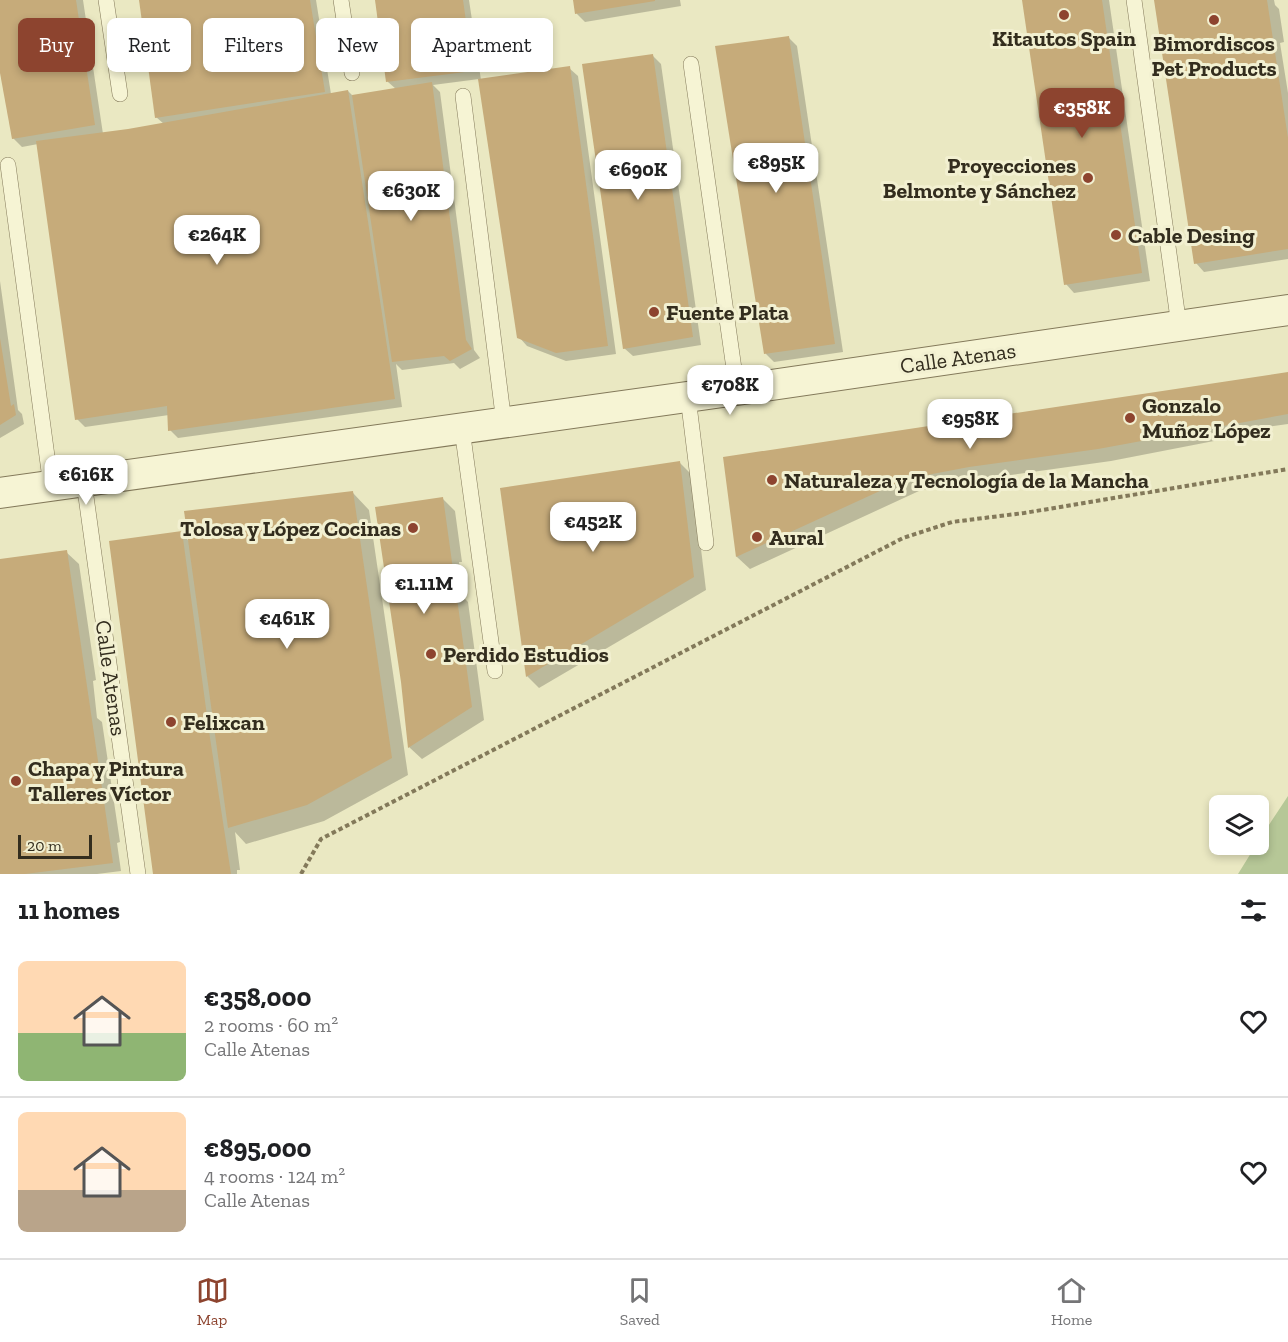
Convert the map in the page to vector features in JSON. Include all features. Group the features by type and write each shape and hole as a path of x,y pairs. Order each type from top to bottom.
{"street":[{"name":"Calle Atenas","path":"0,493 1288,310"}],"lane":[{"path":"106,0 120,94"},
{"path":"341,0 352,73"},
{"path":"1134,0 1179,326"},
{"path":"691,64 737,390"},
{"path":"462,96 504,423"},
{"path":"8,165 51,486"},
{"path":"688,397 706,543"},
{"path":"462,429 495,670"},
{"name":"Calle Atenas","path":"84,482 138,874"}],"path":[{"path":"301,874 321,839 903,538 952,522 1024,513 1288,469"}],"green space":[{"path":"1288,796 1288,874 1238,874 1250,855 1269,855 1269,825"}],"building":[{"path":"0,0 76,0 79,18 18,18 18,72 87,72 95,125 12,139 0,73"},
{"path":"139,0 310,0 316,37 316,72 322,72 325,92 155,118 149,72 191,72 191,18 141,18"},
{"path":"375,0 463,0 466,18 411,18 411,72 465,72 386,82 385,72 399,72 399,18 377,18"},
{"path":"573,0 655,0 655,1 575,14"},
{"path":"1022,0 1102,0 1142,273 1064,285"},
{"path":"1154,0 1267,0 1288,138 1288,249 1194,264"},
{"path":"789,36 835,344 764,354 715,46"},
{"path":"653,54 693,337 623,349 582,64"},
{"path":"570,66 608,346 556,353 517,338 478,79 528,72 553,72 553,68"},
{"path":"432,82 466,340 472,349 450,361 444,356 392,362 352,95"},
{"path":"348,90 395,399 168,431 167,406 75,420 36,141 128,129"},
{"path":"0,338 11,406 14,404 16,415 0,425"},
{"path":"1288,372 1288,414 1098,449 969,467 906,479 736,557 723,457"},
{"path":"680,461 694,577 526,677 500,488"},
{"path":"353,491 392,758 307,805 228,828 184,511"},
{"path":"443,497 472,707 408,748 401,682 375,507"},
{"path":"182,531 231,874 153,874 109,541"},
{"path":"67,550 113,863 25,874 0,874 0,559"}],"place":[{"name":"Kitautos Spain","path":"1064,15"},
{"name":"Bimordiscos Pet Products","path":"1214,20"},
{"name":"Proyecciones Belmonte y Sánchez","path":"1088,178"},
{"name":"Cable Desing","path":"1116,235"},
{"name":"Fuente Plata","path":"654,312"},
{"name":"Gonzalo Muñoz López","path":"1130,418"},
{"name":"Naturaleza y Tecnología de la Mancha","path":"772,480"},
{"name":"Tolosa y López Cocinas","path":"413,528"},
{"name":"Aural","path":"757,537"},
{"name":"Perdido Estudios","path":"431,654"},
{"name":"Felixcan","path":"171,722"},
{"name":"Chapa y Pintura Talleres Víctor","path":"16,781"}]}
